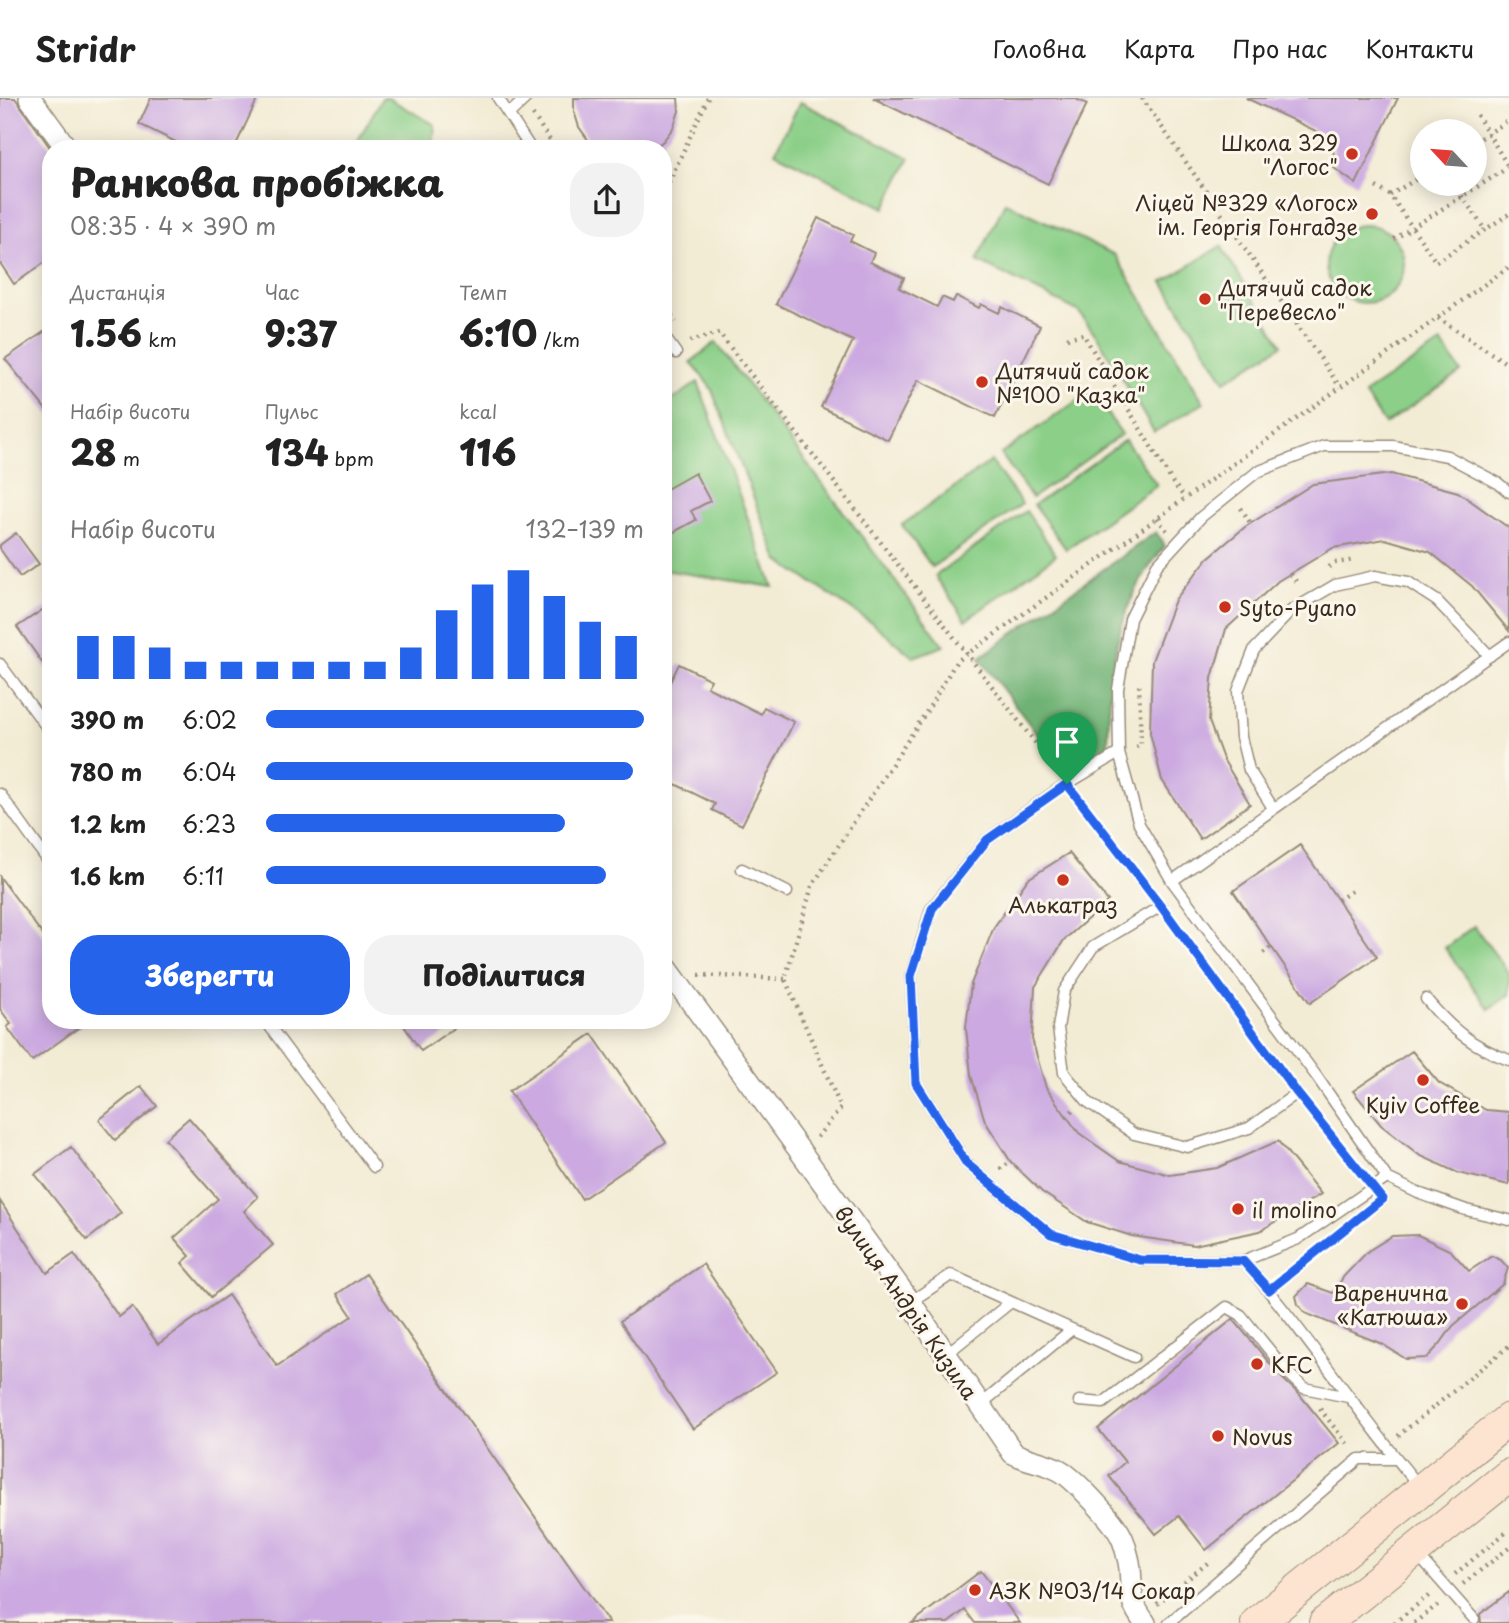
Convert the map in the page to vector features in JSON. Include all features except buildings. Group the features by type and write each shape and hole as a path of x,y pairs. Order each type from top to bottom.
{"main road":[{"path":"1257,1623 1509,1419"},
{"path":"1325,1623 1509,1475"}],"street":[{"path":"30,98 60,140"},
{"name":"вулиця Андрія Кизила","path":"672,975 910,1302 1013,1453 1056,1468 1074,1479 1121,1535 1129,1563 1129,1591 1134,1606 1145,1623"}],"lane":[{"path":"498,98 525,140"},
{"path":"509,114 525,99"},
{"path":"672,346 677,352"},
{"path":"1509,492 1499,483 1447,456 1393,446 1324,446 1258,472 1201,517 1157,565 1130,619 1118,689 1119,753 1139,824 1172,881 1317,1077 1387,1178 1418,1193 1466,1210 1509,1220"},
{"path":"1273,808 1249,770 1241,737 1238,691 1254,650 1292,610 1335,585 1375,576 1408,582 1437,601 1490,656"},
{"path":"1172,881 1509,642"},
{"path":"0,664 42,721"},
{"path":"1119,753 1067,784 987,840 932,909 911,976 916,1083 967,1164 1051,1234 1140,1260 1243,1261 1298,1239 1387,1178"},
{"path":"0,794 42,852"},
{"path":"742,869 787,892"},
{"path":"1161,906 1093,947 1064,991 1058,1028 1064,1073 1088,1102 1135,1134 1187,1147 1249,1128 1297,1093"},
{"path":"1426,999 1447,1025 1479,1047 1509,1060"},
{"path":"272,1029 374,1167"},
{"path":"1243,1261 1269,1290 1385,1447 1422,1489"},
{"path":"910,1302 951,1275 1134,1357"},
{"path":"945,1355 1011,1302"},
{"path":"1079,1401 1103,1403 1227,1307 1241,1315 1288,1373 1304,1388 1348,1397"},
{"path":"979,1406 1071,1330"},
{"path":"1169,1623 1359,1459 1396,1459"},
{"path":"1414,1550 1474,1619"}],"path":[{"path":"672,176 708,98"},
{"path":"1142,98 1340,387"},
{"path":"525,99 550,140"},
{"path":"1477,115 1479,119"},
{"path":"1488,133 1509,120"},
{"path":"1488,136 1509,167 1488,180"},
{"path":"1390,195 1410,183"},
{"path":"1376,187 1390,195 1436,262 1509,214"},
{"path":"1394,239 1462,196 1485,230"},
{"path":"803,1154 841,1108 785,979 812,886 927,711 956,662 1509,268"},
{"path":"672,316 677,323"},
{"path":"1438,318 1509,365"},
{"path":"684,333 691,342 719,332 1161,906 1297,1093 1374,1189"},
{"path":"1068,338 1083,334 1173,483 1185,498"},
{"path":"1232,515 1249,501"},
{"path":"1241,508 1251,524"},
{"path":"1326,568 1335,563 1357,560"},
{"path":"1291,574 1298,584"},
{"path":"1287,592 1308,579"},
{"path":"1119,753 1141,746 1139,677"},
{"path":"1338,900 1352,891"},
{"path":"1263,953 1271,947"},
{"path":"672,968 785,979"},
{"path":"1269,1290 1331,1240"},
{"path":"1385,1447 1509,1346"}],"green space":[{"path":"382,98 388,98 435,125 434,140 358,140"},
{"path":"800,102 910,158 885,208 775,152"},
{"path":"1005,202 1115,255 1204,403 1154,432 1098,338 1078,311 977,261"},
{"path":"1365,225 1380,228 1397,242 1404,264 1401,279 1387,296 1365,303 1350,300 1333,286 1326,264 1329,249 1343,232"},
{"path":"1221,246 1282,345 1225,381 1163,282"},
{"path":"716,342 944,646 913,657 875,625 778,560 711,388 691,362"},
{"path":"1441,343 1461,372 1385,424 1364,394"},
{"path":"698,382 773,587 672,571 672,401"},
{"path":"1091,391 1122,434 1032,498 1001,454"},
{"path":"1125,440 1157,485 1066,549 1034,505"},
{"path":"991,461 1022,504 932,567 902,525"},
{"path":"1026,511 1056,555 966,620 935,576"},
{"path":"1156,532 1165,546 1134,593 1118,640 1110,691 1108,747 1066,772 979,658"},
{"path":"1474,926 1509,973 1509,995 1489,1009 1445,948"}],"place":[{"name":"Школа 329 \"Логос\"","path":"1352,154"},
{"name":"Ліцей №329 «Логос» ім. Георгія Гонгадзе","path":"1372,214"},
{"name":"Дитячий садок \"Перевесло\"","path":"1205,299"},
{"name":"Дитячий садок №100 \"Казка\"","path":"982,382"},
{"name":"Syto-Pyano","path":"1225,607"},
{"name":"Алькатраз","path":"1063,880"},
{"name":"Kyiv Coffee","path":"1423,1080"},
{"name":"il molino","path":"1238,1209"},
{"name":"Варенична «Катюша»","path":"1462,1304"},
{"name":"KFC","path":"1257,1364"},
{"name":"Novus","path":"1218,1436"},
{"name":"АЗК №03/14 Сокар","path":"975,1590"}],"route":[{"path":"1067,784 1161,906 1297,1093 1382,1199 1269,1290 1243,1261 1140,1260 1051,1234 967,1164 916,1083 911,976 932,909 987,840 1067,784"}]}
